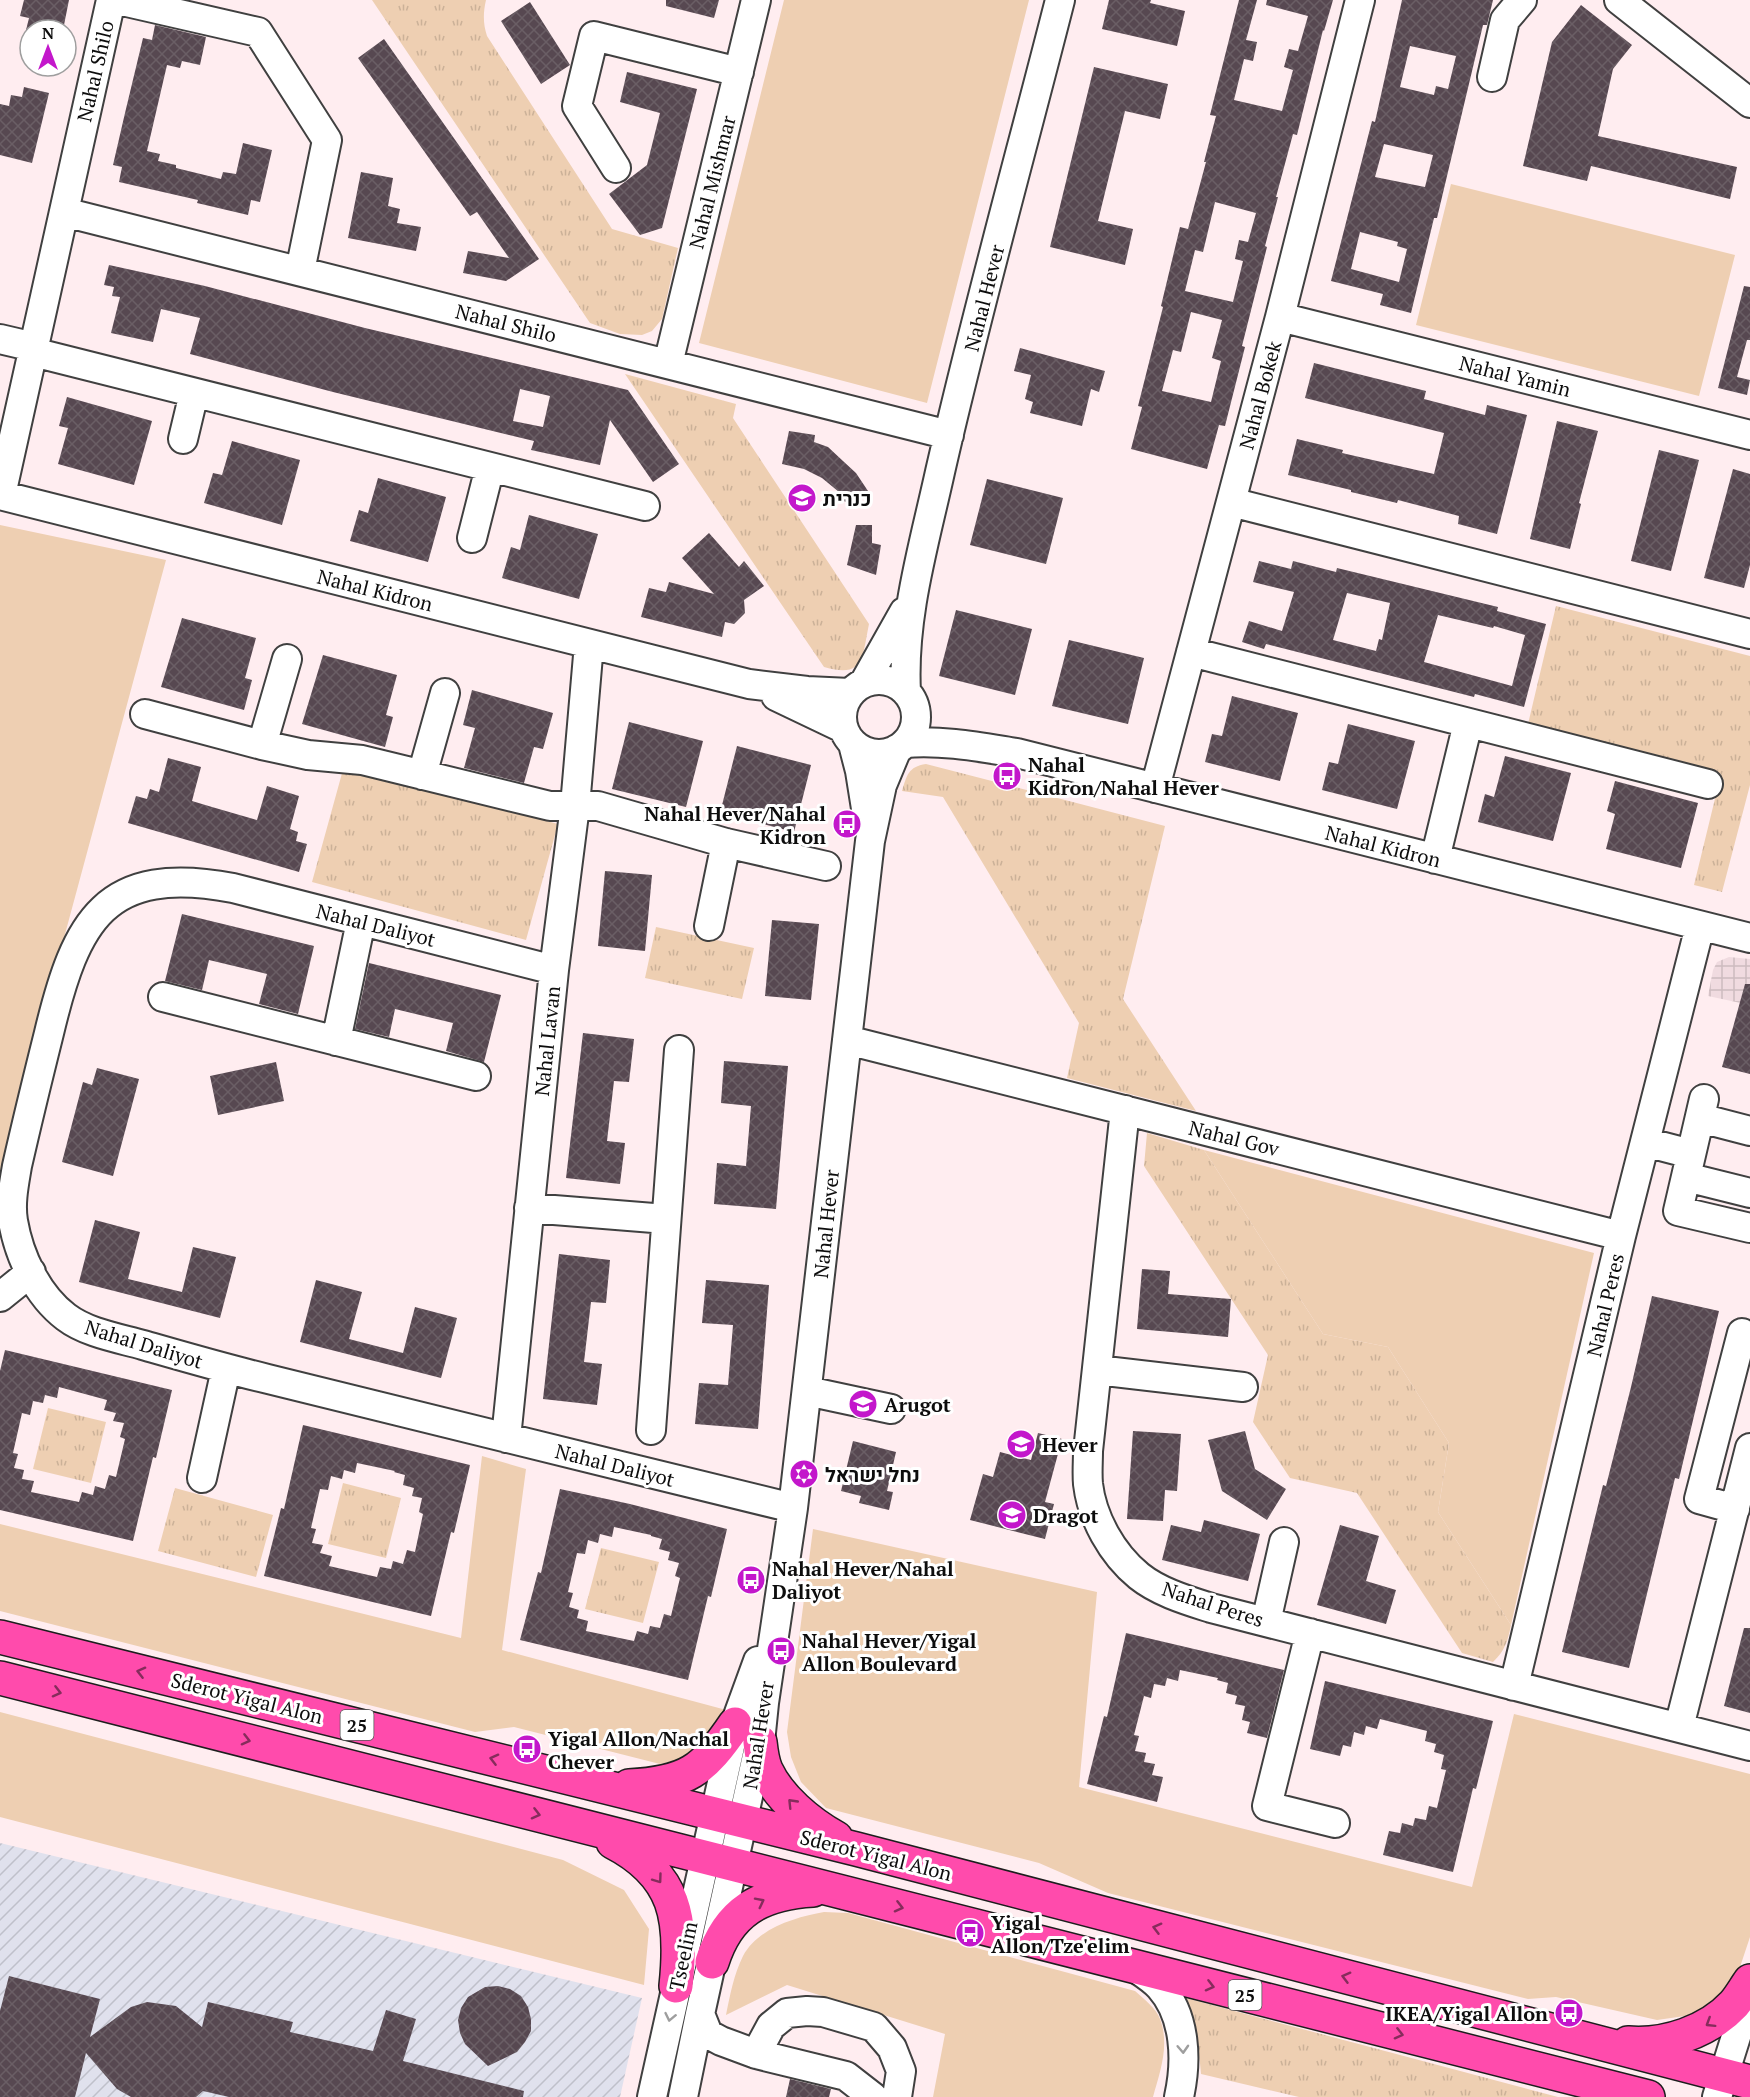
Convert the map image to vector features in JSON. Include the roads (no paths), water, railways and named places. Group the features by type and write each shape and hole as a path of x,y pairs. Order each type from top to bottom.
{"highway":[{"name":"Sderot Yigal Alon","path":"0,1637 856,1849 1585,2039 1730,2085"},
{"name":"Sderot Yigal Alon","path":"0,1678 1648,2097"},
{"path":"601,1785 625,1787 661,1784 689,1774 747,1733 766,1770 786,1798 811,1822 856,1849"},
{"path":"576,1824 636,1856 656,1874 663,1885 675,1911 678,1925 679,1961 676,1986"},
{"path":"712,1962 725,1931 736,1918 764,1899 798,1891 819,1890 842,1893"},
{"path":"1585,2039 1643,2044 1698,2030 1717,2019 1735,2003 1750,1981"},
{"path":"1571,2078 1602,2097"}],"street":[{"name":"Nahal Shilo","path":"0,495 111,0"},
{"path":"118,0 258,32 327,140 300,271"},
{"name":"Nahal Mishmar","path":"668,364 756,0"},
{"name":"Nahal Hever","path":"910,700 905,638 912,597 949,435 1060,0"},
{"name":"Nahal Bokek","path":"1155,788 1280,317 1360,0"},
{"path":"1492,77 1505,20 1522,0"},
{"path":"1619,0 1750,103"},
{"path":"616,168 577,106 594,36 739,72"},
{"name":"Nahal Shilo","path":"64,212 949,435"},
{"name":"Nahal Yamin","path":"1280,317 1750,435"},
{"path":"0,339 194,393 645,506"},
{"path":"183,439 194,393"},
{"path":"472,538 490,467"},
{"name":"Nahal Kidron","path":"0,495 749,684 807,692 857,688"},
{"path":"1231,502 1750,634"},
{"name":"Nahal Hever","path":"857,688 912,597"},
{"name":"Nahal Lavan","path":"506,1438 554,970 575,806 589,644"},
{"path":"1191,652 1708,784"},
{"path":"262,745 287,659"},
{"path":"873,680 890,682 910,700 914,727 901,746 879,754 861,749 848,736 842,718 843,708 857,688 873,680"},
{"name":"Nahal Kidron","path":"749,684 848,736"},
{"path":"422,775 445,693"},
{"name":"Nahal Kidron","path":"910,700 950,725 1017,753"},
{"path":"145,714 262,745 308,755 362,760 550,806 597,806 726,843 826,866"},
{"path":"1436,859 1468,723"},
{"name":"Nahal Hever","path":"848,736 866,801 870,842"},
{"name":"Nahal Kidron","path":"901,746 928,741 957,743 1017,753 1750,938"},
{"name":"Nahal Hever","path":"719,1861 778,1605 793,1508 870,842 882,785 901,746"},
{"path":"709,926 726,843"},
{"name":"Nahal Daliyot","path":"554,970 233,888 205,883 181,881 159,884 135,890 115,899 94,917 80,938 60,985 17,1166 13,1220 30,1272 54,1306 66,1318 82,1327 226,1369 793,1508"},
{"path":"336,1041 361,921"},
{"name":"Nahal Peres","path":"1514,1686 1621,1236 1700,926"},
{"path":"163,997 476,1076"},
{"name":"Nahal Gov","path":"847,1040 1621,1236"},
{"path":"651,1430 679,1050"},
{"path":"1750,1131 1702,1109 1678,1211 1750,1228"},
{"name":"Nahal Peres","path":"1125,1110 1088,1451 1088,1484 1094,1512 1106,1537 1121,1559 1139,1576 1160,1589 1211,1608 1750,1746"},
{"path":"1645,1143 1750,1194"},
{"path":"530,1208 666,1219"},
{"path":"0,1297 30,1272"},
{"path":"1735,1509 1699,1499 1742,1333"},
{"path":"202,1478 226,1369"},
{"path":"1097,1370 1243,1387"},
{"path":"807,1391 891,1409"},
{"path":"1679,1727 1750,1448"},
{"path":"1266,1622 1284,1542"},
{"path":"1310,1633 1267,1806 1335,1823"},
{"name":"Tseelim","path":"683,2097 712,1962 719,1861"},
{"name":"Tseelim","path":"652,2097 676,1986 719,1861"},
{"path":"1134,1967 1158,1985 1168,1996 1177,2014 1182,2033 1184,2067 1179,2097"},
{"path":"1730,2085 1750,1992"},
{"path":"756,2054 771,2026 787,2013 823,2012 874,2027 892,2048 901,2071 897,2097"},
{"path":"700,2014 708,2034 721,2041 756,2054 846,2076 873,2097"},
{"path":"689,2069 693,2097"}],"place":[{"name":"כנרית","path":"802,498"},
{"name":"Nahal Kidron/Nahal Hever","path":"1007,776"},
{"name":"Nahal Hever/Nahal Kidron","path":"847,824"},
{"name":"Arugot","path":"863,1404"},
{"name":"Hever","path":"1021,1444"},
{"name":"נחל ישראל","path":"804,1474"},
{"name":"Dragot","path":"1012,1515"},
{"name":"Nahal Hever/Nahal Daliyot","path":"751,1580"},
{"name":"Nahal Hever/Yigal Allon Boulevard","path":"781,1651"},
{"name":"Yigal Allon/Nachal Chever","path":"527,1749"},
{"name":"Yigal Allon/Tze'elim","path":"970,1933"},
{"name":"IKEA/Yigal Allon","path":"1569,2013"}]}
